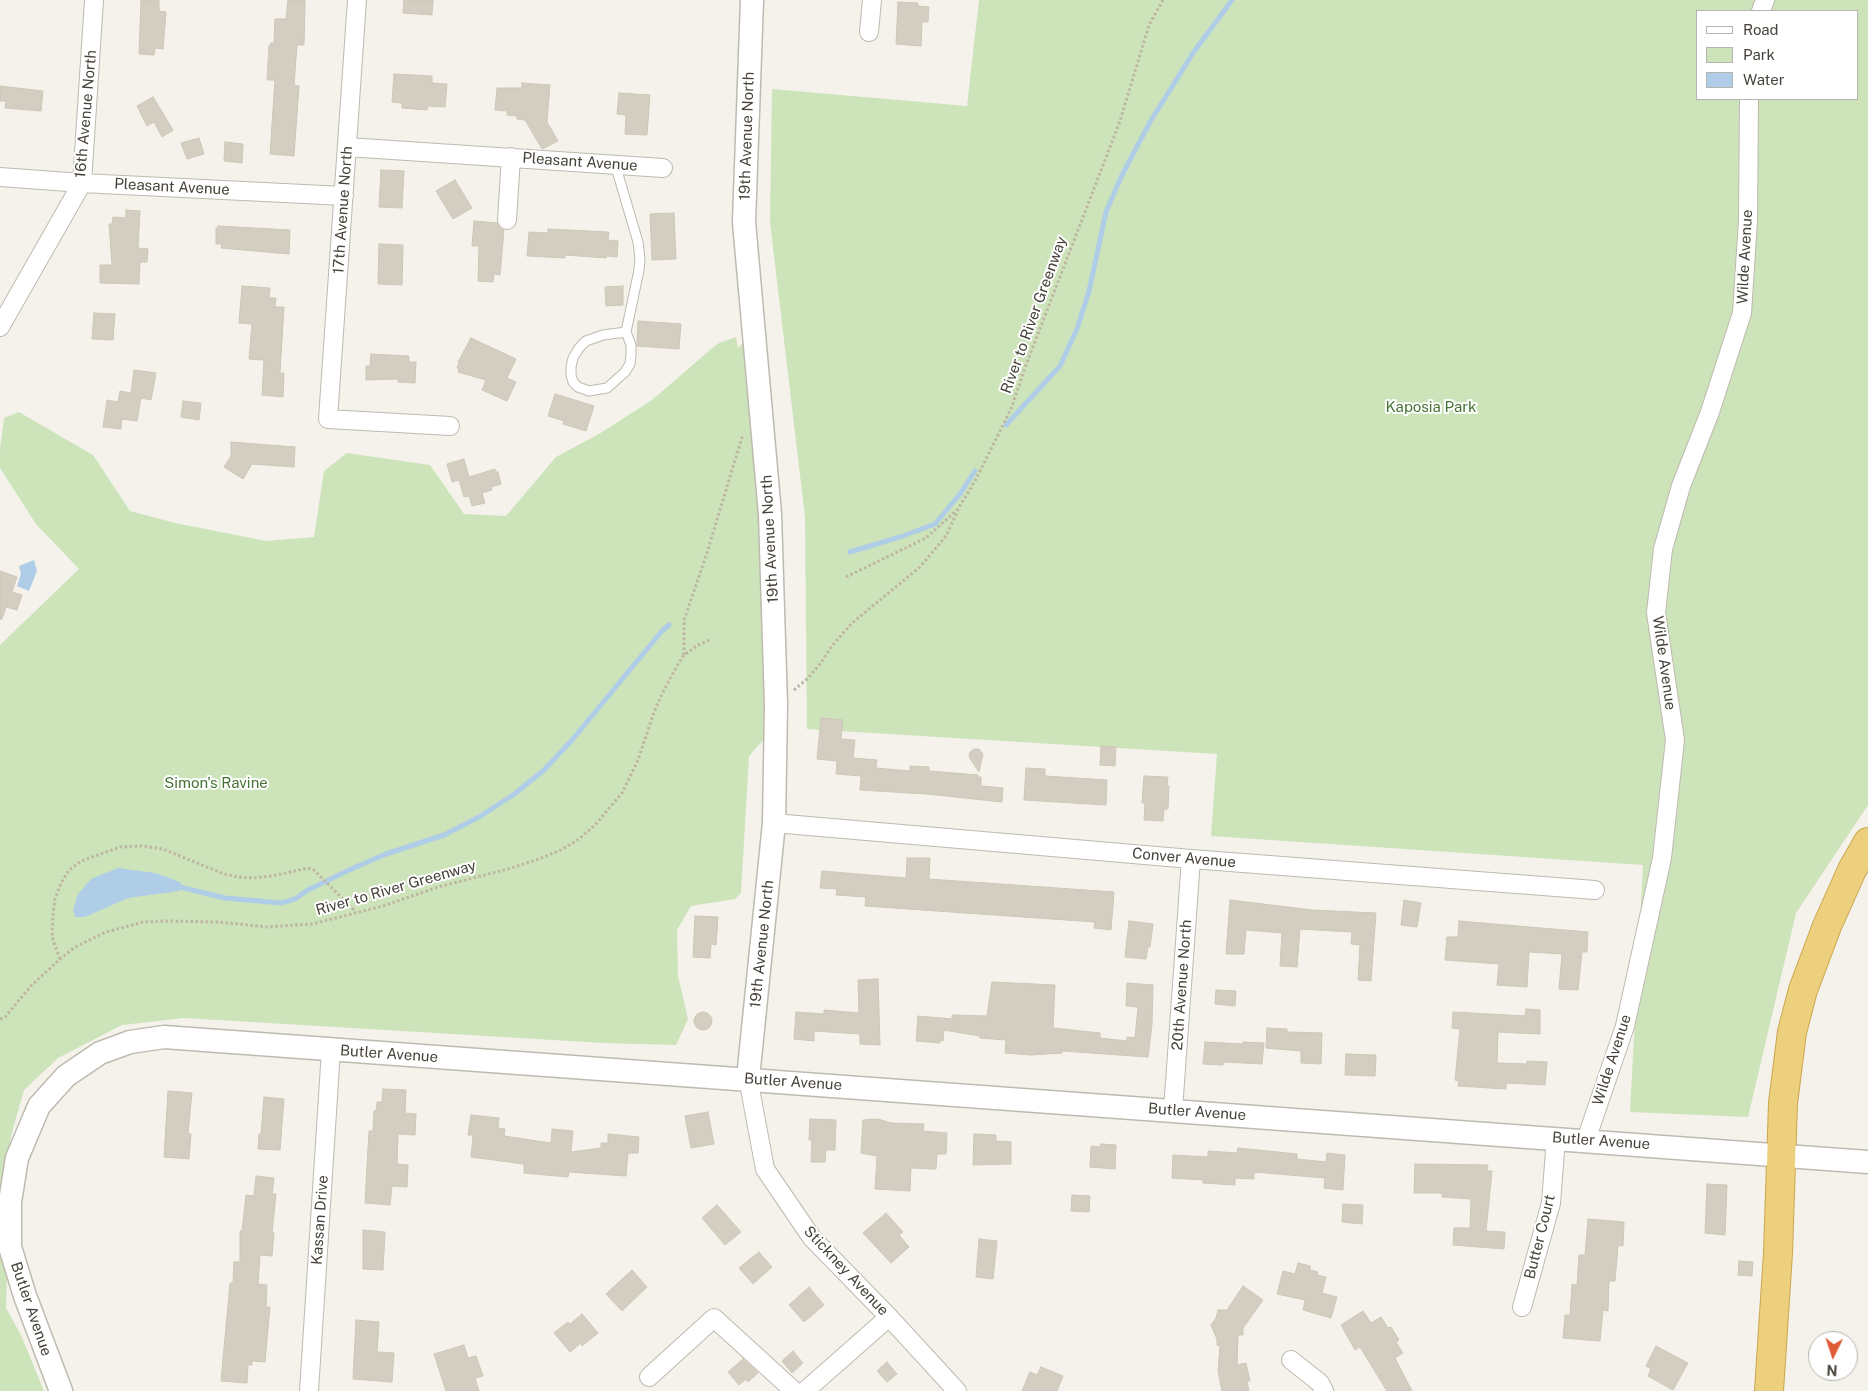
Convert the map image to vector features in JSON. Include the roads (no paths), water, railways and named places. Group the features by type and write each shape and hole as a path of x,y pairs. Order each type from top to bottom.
{"highway":[{"path":"1769,1391 1786,1072 1792,1032 1798,1008 1827,926 1852,870 1868,842"}],"street":[{"name":"16th Avenue North","path":"0,327 82,183 94,0"},
{"name":"17th Avenue North","path":"357,0 328,419 450,426"},
{"name":"19th Avenue North","path":"748,1078 774,823 776,705 770,514 744,222 752,0"},
{"path":"869,32 872,0"},
{"name":"Wilde Avenue","path":"1586,1140 1625,1026 1662,858 1675,740 1656,613 1664,549 1679,495 1710,412 1742,313 1748,220 1749,100"},
{"name":"Pleasant Avenue","path":"347,146 663,168"},
{"path":"507,220 511,157"},
{"name":"Pleasant Avenue","path":"0,177 344,196"},
{"name":"Conver Avenue","path":"774,823 1191,859 1595,890"},
{"name":"20th Avenue North","path":"1173,1110 1191,859"},
{"name":"Butler Avenue","path":"61,1391 25,1296 10,1247 10,1202 18,1158 39,1106 66,1076 100,1053 130,1042 164,1037 748,1078 1868,1162"},
{"name":"Kassan Drive","path":"309,1391 331,1050"},
{"name":"Stickney Avenue","path":"748,1078 765,1169 812,1238 889,1316 957,1391"},
{"name":"Butter Court","path":"1522,1306 1551,1203 1556,1138"},
{"path":"805,1391 889,1316"},
{"path":"649,1377 714,1318 794,1391"},
{"path":"1291,1360 1320,1383 1324,1391"}],"lane":[{"path":"615,164 638,242 640,259 626,332 631,345 630,364 616,382 607,388 589,391 578,387 573,382 571,367 573,358 579,348 586,341 626,332"}],"water":[{"path":"34,560 37,571 29,591 17,586 21,574 19,566"},
{"path":"118,868 155,873 180,882 182,887 179,891 128,898 85,917 75,917 73,910 78,894 91,879"}],"waterway":[{"path":"1006,425 1060,366 1077,329 1089,291 1106,212 1122,175 1150,122 1193,53 1232,0"},
{"path":"850,552 935,524 960,494 975,471"},
{"path":"176,886 225,898 281,903 295,899 308,890 349,870 386,854 444,835 479,817 513,795 544,770 572,740 669,625"}],"park label":[{"name":"Kaposia Park","path":"1431,407"},
{"name":"Simon's Ravine","path":"216,783"}]}
